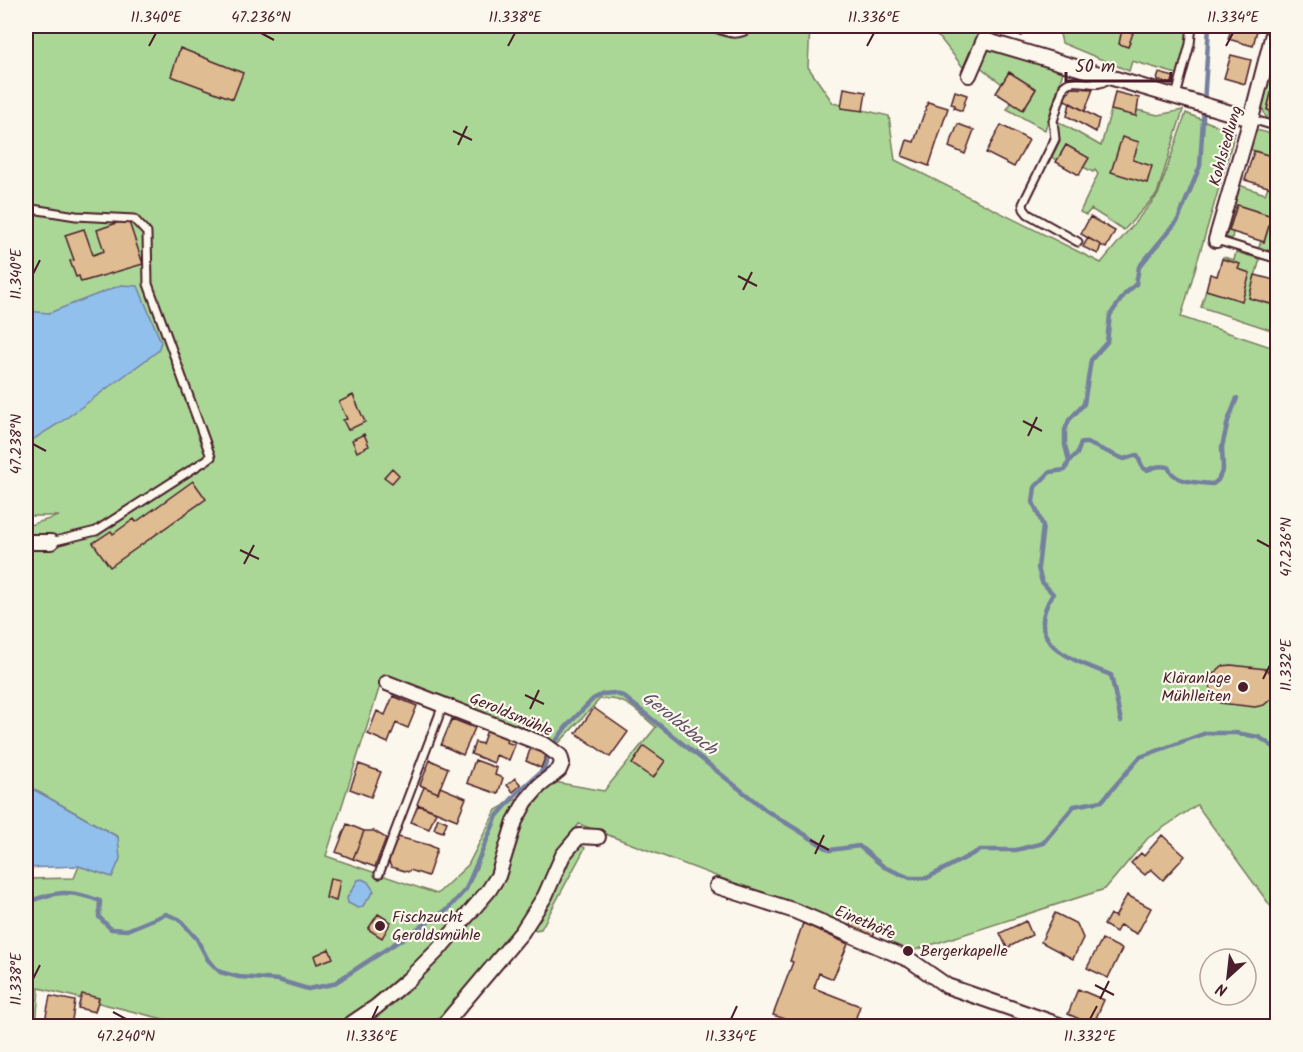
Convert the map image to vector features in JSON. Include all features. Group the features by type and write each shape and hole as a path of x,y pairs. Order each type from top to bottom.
{"street":[{"name":"Kohlsiedlung","path":"1216,240 1275,26"},
{"path":"969,75 984,40 1251,119"},
{"path":"26,542 51,542"},
{"name":"Geroldsmühle","path":"348,1026 376,1007 408,980 438,950 489,890 498,876 515,821 526,801 539,786 559,770 562,763 560,756 545,745 387,682"},
{"path":"443,1026 522,932 545,896 563,855 579,836 598,837"},
{"name":"Einethöfe","path":"717,886 795,911 910,960 947,986 1062,1026"}],"lane":[{"path":"711,26 730,34 742,33 755,26"},
{"path":"981,26 984,40"},
{"path":"1182,98 1192,26"},
{"path":"1078,242 1028,214 1023,204 1054,143 1053,121 1064,86 1073,81 1102,83 1107,81 1109,76"},
{"path":"1251,119 1278,127"},
{"path":"26,208 76,216 134,219 147,233 148,284 211,457 96,531 51,542"},
{"path":"1216,240 1278,259"},
{"path":"379,874 443,705"}],"green space":[{"path":"26,26 810,26 808,67 833,103 889,116 895,160 1101,263 1158,195 1186,113 1235,133 1181,317 1277,349 1277,915 1197,805 1148,838 1105,889 906,953 893,947 887,927 850,912 837,922 579,824 569,837 585,848 541,929 528,931 447,1026 174,1026 171,1021 39,988 36,1026 26,1026 26,879 74,878 79,866 112,876 118,837 26,785 26,526 59,516 26,516","holes":["383,676 557,745 600,699 618,700 625,703 656,727 604,791 549,781 496,810 468,865 437,894 326,856"]},
{"path":"920,26 984,26 966,71 940,38"},
{"path":"1040,26 1189,26 1180,75 1132,61 1129,71 1062,43 1060,34"},
{"path":"1277,43 1277,77 1275,77 1267,109 1270,110 1267,121 1262,106"},
{"path":"990,48 1064,69 1045,130 1007,109 1012,102 1024,109 1036,89 1009,73 1002,84 979,66 986,50"},
{"path":"1111,110 1136,115 1137,110 1158,115 1183,110 1157,194 1124,230 1091,209 1086,215 1080,212 1098,174 1095,170 1093,172 1083,167 1088,158 1066,145 1057,161 1052,157 1060,141 1057,121 1101,146"},
{"path":"1256,130 1277,135 1277,158 1249,149"},
{"path":"1239,185 1265,194 1268,187 1277,190 1277,227 1271,251 1259,247 1261,241 1264,242 1272,216 1237,205 1229,231 1233,232 1232,239 1226,237"},
{"path":"1236,252 1260,259 1249,298 1277,306 1277,332 1201,307 1206,290 1242,300 1250,273 1238,269 1239,264 1222,259 1223,257 1234,260"}],"water":[{"path":"121,285 138,286 161,342 158,351 61,422 26,444 26,311 49,313"},
{"path":"26,785 118,837 120,859 112,877 79,866 26,868"},
{"path":"358,880 368,882 374,891 362,907 358,908 348,903 347,898"}],"building":[{"path":"1005,26 1026,26 1022,36 1003,29"},
{"path":"1232,26 1258,26 1253,46 1228,39"},
{"path":"1122,29 1133,33 1128,47 1119,44"},
{"path":"180,48 243,73 233,99 171,76"},
{"path":"1231,55 1251,60 1245,84 1224,78"},
{"path":"1009,72 1036,89 1023,110 996,93"},
{"path":"1159,73 1174,77 1171,84 1157,80"},
{"path":"1275,77 1278,77 1278,112 1267,110"},
{"path":"844,88 866,92 863,111 841,108"},
{"path":"1072,88 1093,89 1085,111 1063,99"},
{"path":"955,91 967,95 962,111 951,104"},
{"path":"1115,92 1139,98 1136,116 1111,110"},
{"path":"928,102 948,108 929,166 902,156 907,140 914,142"},
{"path":"1070,103 1099,119 1096,132 1067,116"},
{"path":"958,124 974,130 965,154 949,147"},
{"path":"1001,125 1029,140 1014,167 986,153"},
{"path":"1122,137 1139,142 1133,160 1152,166 1147,183 1111,172"},
{"path":"1066,145 1089,158 1079,175 1056,162"},
{"path":"1254,151 1278,158 1278,190 1245,180"},
{"path":"1237,205 1272,216 1264,242 1229,231"},
{"path":"1090,217 1115,231 1106,248 1081,234"},
{"path":"128,219 143,264 81,282 79,276 76,277 70,261 74,260 65,235 84,229 93,255 104,251 97,230"},
{"path":"1088,238 1101,245 1098,254 1083,247"},
{"path":"1222,259 1240,264 1238,269 1250,273 1242,301 1206,290 1210,274 1217,276"},
{"path":"1255,275 1278,281 1278,306 1249,298"},
{"path":"353,395 365,422 348,430 343,420 347,419 339,402"},
{"path":"364,434 369,446 357,452 352,440"},
{"path":"392,468 399,475 392,483 384,477"},
{"path":"193,481 206,499 110,567 93,543 111,531 113,534 134,519 136,522"},
{"name":"Kläranlage Mühlleiten","path":"1222,666 1266,669 1273,675 1276,682 1273,697 1264,705 1255,707 1220,703 1214,698 1209,683 1211,676"},
{"path":"393,696 417,706 408,728 396,723 388,743 368,734 377,711 385,715"},
{"path":"594,708 628,732 610,757 576,733"},
{"path":"452,719 475,728 463,755 441,745"},
{"path":"487,730 507,738 506,742 515,745 509,760 496,755 494,763 471,754 475,742 482,744"},
{"path":"644,746 665,761 653,778 632,764"},
{"path":"531,747 547,753 541,768 526,761"},
{"path":"430,760 448,768 438,793 420,785"},
{"path":"475,760 497,768 495,775 503,778 498,794 467,783"},
{"path":"359,764 381,772 371,797 350,789"},
{"path":"515,778 521,785 513,792 507,785"},
{"path":"424,787 438,793 440,787 466,798 457,820 417,804"},
{"path":"418,805 436,812 429,829 411,822"},
{"path":"438,818 447,822 443,832 434,829"},
{"path":"347,824 364,831 353,859 336,852"},
{"path":"364,831 374,831 386,838 375,867 353,859"},
{"path":"1162,835 1185,856 1163,880 1151,869 1145,875 1131,863 1141,853 1144,856"},
{"path":"398,837 437,849 428,876 391,867 388,860"},
{"path":"330,878 340,880 336,901 326,898"},
{"path":"1127,895 1151,908 1137,934 1120,925 1116,932 1104,925 1110,914 1115,917"},
{"path":"1055,913 1077,924 1083,938 1073,959 1041,942"},
{"name":"Fischzucht Geroldsmühle","path":"378,914 391,922 382,938 368,929"},
{"path":"853,919 876,929 872,939 849,930"},
{"path":"1026,921 1032,935 1007,948 1000,933"},
{"path":"803,923 848,944 833,979 819,973 814,988 860,1006 853,1026 806,1026 773,1015 793,962 790,961"},
{"path":"1102,939 1122,949 1108,978 1087,968"},
{"path":"329,949 333,958 317,964 314,956"},
{"path":"1078,989 1104,1000 1093,1025 1068,1014"},
{"path":"82,994 99,998 95,1012 78,1008"},
{"path":"50,996 75,1001 71,1026 44,1026"}],"waterway":[{"path":"1121,721 1111,675 1068,656 1047,638 1043,626 1044,612 1053,594 1042,582 1038,568 1043,526 1033,502 1035,487 1050,472 1065,470 1069,461 1065,445 1065,430 1069,420 1084,404 1091,360 1107,342 1110,315 1125,294 1136,284 1139,267 1178,220 1200,166 1209,26"},
{"path":"1069,461 1077,454 1081,443 1087,443 1124,459 1137,455 1143,468 1147,470 1160,466 1168,467 1171,473 1181,479 1213,484 1218,480 1223,469 1222,447 1228,421 1237,398"},
{"name":"Geroldsbach","path":"26,903 63,893 89,897 100,901 99,917 111,929 127,930 166,914 179,919 197,939 208,960 220,972 239,977 278,980 308,989 333,984 448,909 466,889 497,816 517,793 543,770 556,741 566,727 593,699 603,694 613,693 623,696 767,811 830,850 859,846 884,867 910,878 927,878 980,850 1016,850 1043,843 1074,806 1102,801 1140,757 1206,733 1236,733 1259,737 1278,750"}],"place":[{"name":"Kläranlage Mühlleiten","path":"1243,687"},
{"name":"Fischzucht Geroldsmühle","path":"380,926"},
{"name":"Bergerkapelle","path":"908,951"}]}
